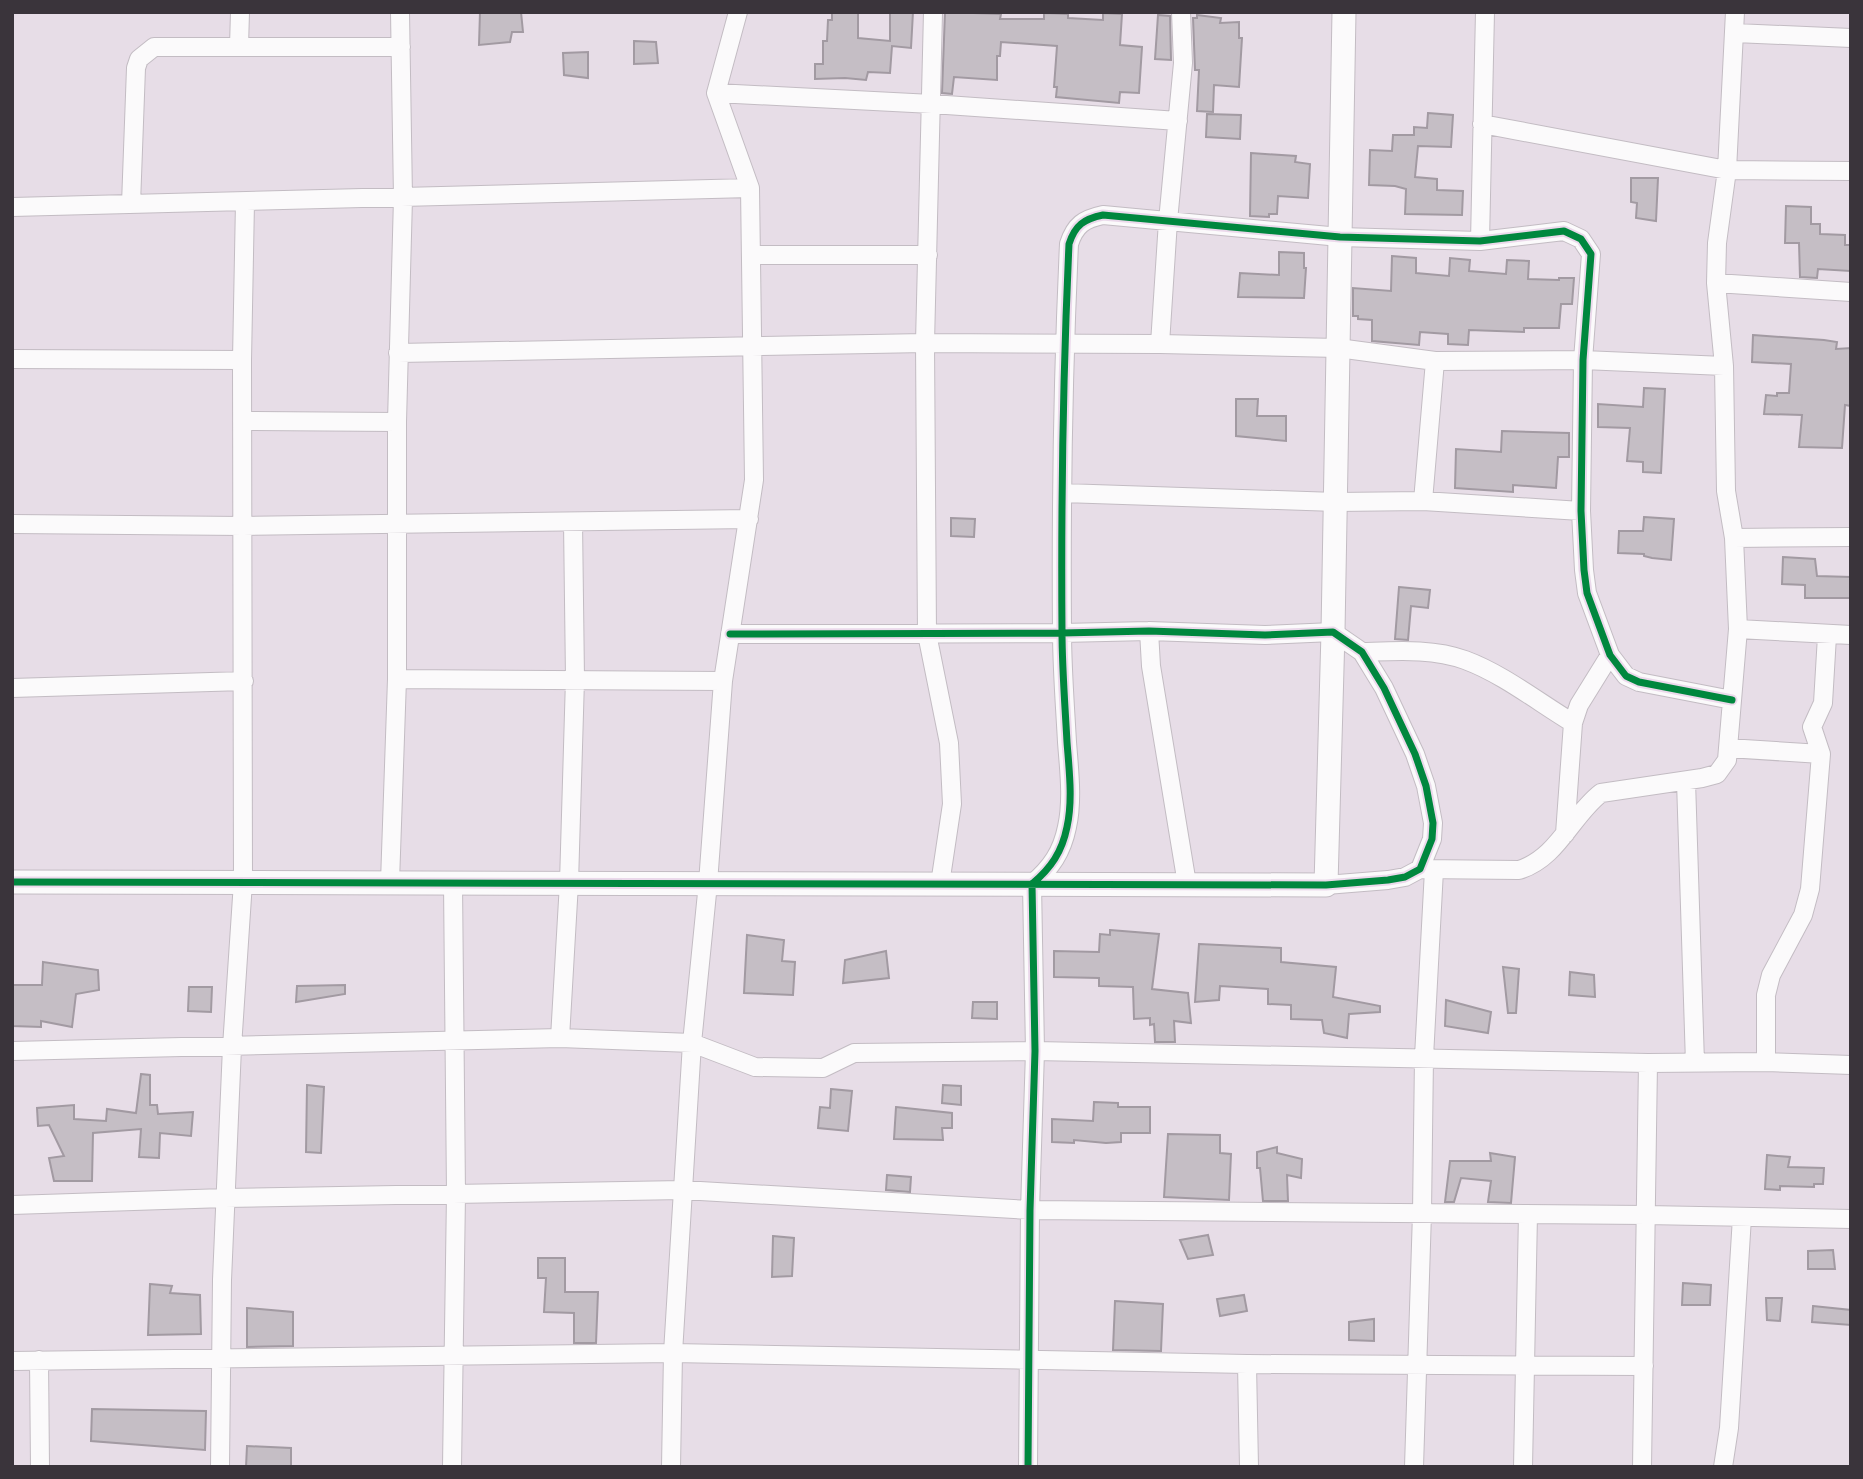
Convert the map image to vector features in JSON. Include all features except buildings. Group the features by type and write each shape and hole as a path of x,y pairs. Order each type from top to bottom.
{"street":[{"path":"239,46 240,12"},
{"path":"390,883 397,679 397,422 403,198 400,12"},
{"path":"671,1467 673,1353 692,1043 708,883 723,681 754,480 750,188 716,93 738,12"},
{"path":"933,12 925,343 927,634 945,715 951,766 949,831 940,884"},
{"path":"1160,344 1183,64 1181,12"},
{"path":"1326,885 1334,632 1344,12"},
{"path":"1480,241 1485,12"},
{"path":"12,882 1326,885 1388,880 1427,870 1519,870 1532,866 1545,857 1590,801 1601,793 1717,774 1727,760 1738,629 1734,538 1726,491 1724,366 1716,283 1717,243 1727,170 1735,12"},
{"path":"1735,33 1851,38"},
{"path":"131,204 135,76 139,59 154,47 401,47"},
{"path":"716,93 1178,121"},
{"path":"1482,124 1727,170 1851,170"},
{"path":"12,207 750,188"},
{"path":"220,1467 225,1198 243,882 242,360 245,202"},
{"path":"1028,1467 1030,1210 1035,1051 1032,884 1048,870 1060,848 1067,826 1069,767 1062,633 1065,344 1069,244 1073,232 1081,222 1103,215 1340,237 1480,241 1564,231 1581,239 1591,254 1583,360 1581,511 1587,593 1610,655 1626,676 1639,682 1732,700"},
{"path":"751,255 928,255"},
{"path":"1716,283 1851,292"},
{"path":"398,353 925,343 1160,344 1338,348 1435,361 1583,360 1724,366"},
{"path":"12,359 242,360"},
{"path":"1423,501 1435,361"},
{"path":"242,421 397,422"},
{"path":"1063,493 1336,502 1423,501 1581,511"},
{"path":"12,524 243,526 749,519"},
{"path":"560,1038 569,883 575,679 573,522"},
{"path":"1734,538 1851,537"},
{"path":"1738,629 1827,636 1851,635"},
{"path":"730,634 1149,631 1265,635 1334,632 1362,652 1384,688 1415,754 1426,786 1433,823 1427,870 1415,1467"},
{"path":"1149,631 1151,666 1187,884"},
{"path":"1766,1062 1766,995 1771,975 1803,915 1810,889 1821,754 1812,727 1822,703 1827,636"},
{"path":"1362,652 1438,653 1464,659 1573,723"},
{"path":"1565,834 1573,723 1580,705 1610,655"},
{"path":"397,679 723,681"},
{"path":"12,688 244,681"},
{"path":"1728,748 1821,754"},
{"path":"1686,780 1695,1063"},
{"path":"452,1467 456,1194 453,883"},
{"path":"12,1051 560,1038 692,1043 755,1067 823,1068 854,1053 1035,1051 1851,1065"},
{"path":"1642,1467 1648,1063"},
{"path":"12,1205 225,1198 683,1190 1030,1210 1851,1219"},
{"path":"1523,1467 1528,1214"},
{"path":"1723,1467 1729,1428 1742,1217"},
{"path":"12,1360 673,1353 1247,1364 1644,1366"},
{"path":"39,1360 40,1467"},
{"path":"1247,1364 1249,1467"}],"cycle path":[{"path":"1028,1467 1030,1210 1035,1051 1032,884 1045,872 1059,852 1065,836 1070,806 1062,645 1062,486 1069,244 1077,228 1085,221 1103,215 1340,237 1480,241 1564,231 1581,239 1591,254 1583,360 1581,511 1587,593 1610,655 1626,676 1639,682 1732,700"},
{"path":"12,882 1326,885 1405,877 1420,869 1432,839 1433,823 1426,786 1415,754 1384,688 1362,652 1333,632 1265,635 1149,631 730,634"}]}
